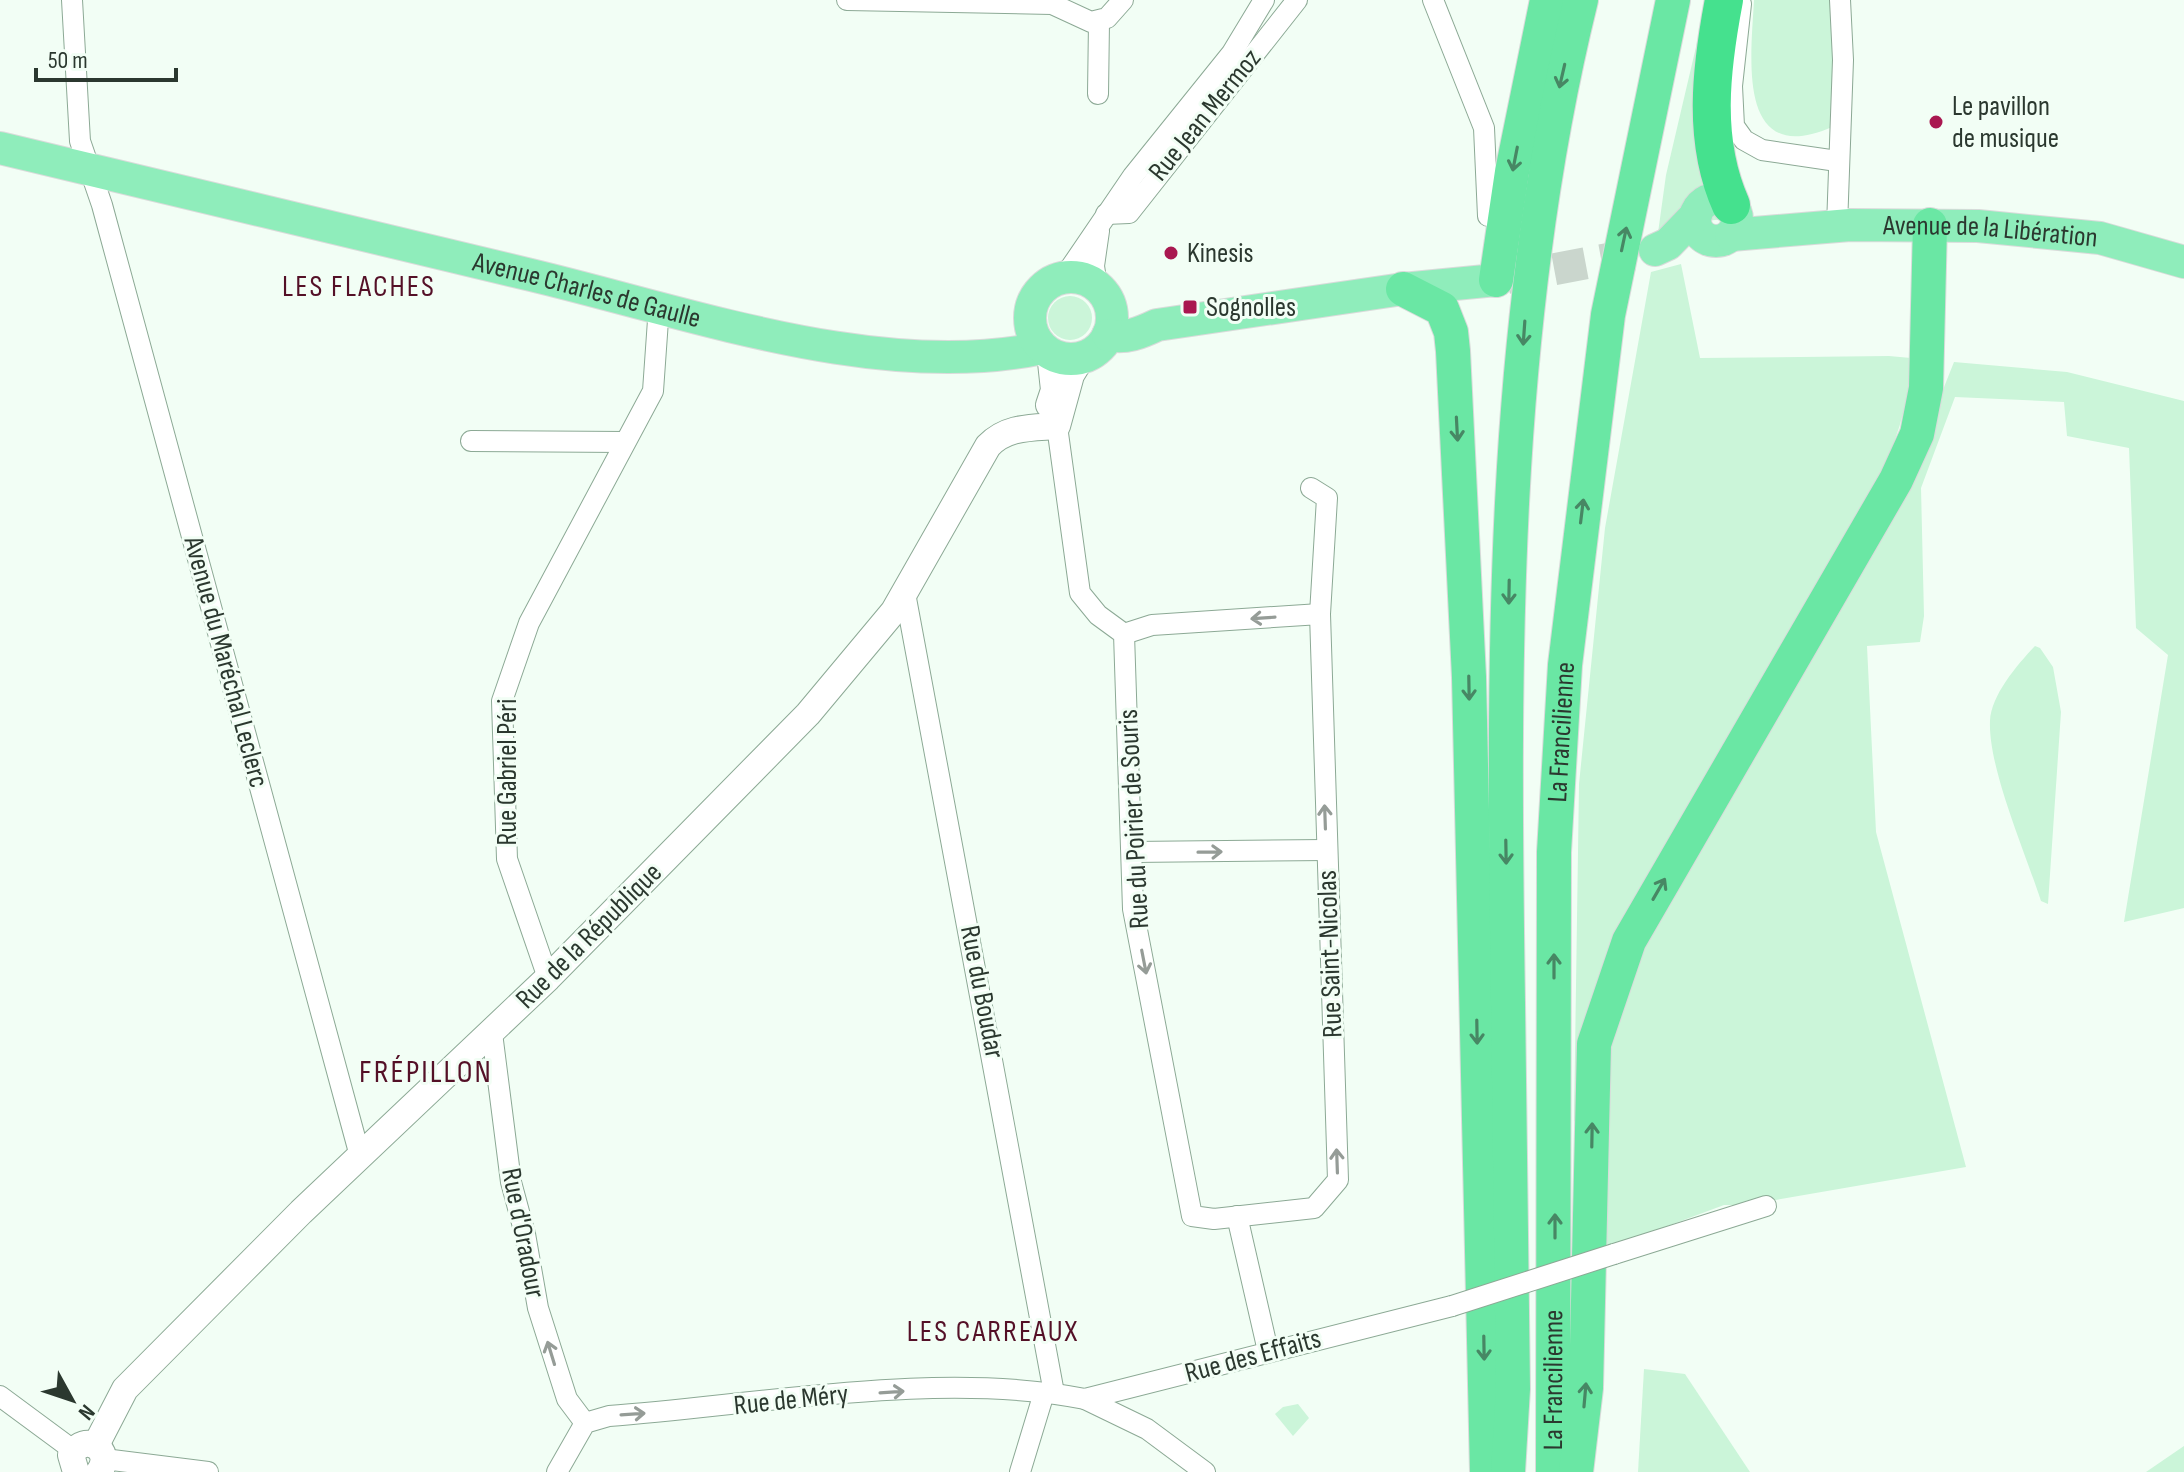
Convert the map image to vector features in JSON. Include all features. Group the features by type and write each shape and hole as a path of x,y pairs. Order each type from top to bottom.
{"highway":[{"path":"1496,280 1512,172 1547,0"},
{"name":"La Francilienne","path":"1508,1472 1513,1389 1505,811 1509,568 1525,321 1559,87 1581,0"},
{"name":"La Francilienne","path":"1553,1472 1554,852 1565,665 1608,315 1673,0"},
{"path":"1720,221 1711,112 1724,0"},
{"path":"1576,1472 1586,1388 1594,1044 1629,941 1896,480 1917,434 1926,388 1930,225"},
{"path":"1403,289 1442,309 1451,332 1453,351 1469,677 1487,1472"}],"main road":[{"name":"Avenue Charles de Gaulle","path":"0,148 659,306 879,355 943,358 990,355 1041,341"},
{"path":"1662,247 1720,221"},
{"name":"Avenue de la Libération","path":"1720,221 1794,230 1837,226 1930,225 2100,238 2184,262"},
{"path":"1105,309 1097,349 1082,357 1060,357 1041,341 1037,294 1059,278 1072,277 1137,334 1157,325 1403,289 1496,280"}],"street":[{"name":"Avenue du Maréchal Leclerc","path":"72,0 79,131 88,168 102,205 360,1156"},
{"path":"847,0 1052,4 1091,22 1099,22 1120,7 1123,0"},
{"name":"Rue Jean Mermoz","path":"1059,278 1232,53 1264,0"},
{"name":"Rue Jean Mermoz","path":"1103,220 1129,213 1297,0"},
{"path":"1433,0 1484,128 1488,216"},
{"path":"1741,0 1732,86 1734,126 1744,140 1762,150 1837,161"},
{"path":"1837,226 1843,60 1840,0"},
{"path":"1098,94 1099,22"},
{"name":"Rue Jean Mermoz","path":"1103,220 1094,266 1105,309"},
{"path":"1744,769 1916,465 1932,421 1941,377 1940,242 1930,225"},
{"name":"Rue Gabriel Péri","path":"548,978 507,859 502,701 529,623 653,391 659,306"},
{"path":"1041,341 1054,390 1051,426 1080,593 1098,615 1124,634 1152,625 1320,614"},
{"path":"1051,426 1071,375 1082,357"},
{"name":"Rue de la République","path":"90,1460 125,1389 360,1156 548,978 808,714 894,611 988,446 1005,433 1028,426 1051,426"},
{"path":"471,441 625,442"},
{"name":"Rue Saint-Nicolas","path":"1237,1216 1314,1208 1338,1180 1320,614 1327,498 1311,488"},
{"name":"Rue du Boudar","path":"905,593 1049,1393"},
{"name":"Rue du Poirier de Souris","path":"1124,634 1133,909 1192,1216 1237,1216"},
{"path":"1132,852 1326,850"},
{"name":"Rue d'Oradour","path":"492,1033 511,1182 525,1234 538,1308 567,1399 585,1423"},
{"name":"Rue des Effaits","path":"1049,1393 1085,1399 1452,1306 1766,1206"},
{"path":"1237,1216 1268,1351"},
{"name":"Rue de Méry","path":"585,1423 609,1416 854,1394 941,1389 1049,1393"},
{"path":"1020,1472 1049,1393"},
{"path":"0,1396 90,1460 208,1472"},
{"path":"1085,1399 1147,1429 1205,1472"},
{"path":"557,1472 585,1423"}],"green space":[{"path":"1707,0 1732,218 1673,225 1657,240 1666,175"},
{"path":"1754,0 1842,0 1832,127 1801,136 1779,133 1764,121 1756,101 1752,77"},
{"path":"1681,264 1700,358 1911,358 1909,386 1900,426 1885,465 1665,858 1579,1120 1574,1121 1579,784 1605,528 1651,272"},
{"path":"1070,296 1086,302 1092,318 1086,334 1070,340 1054,334 1048,318 1054,302"},
{"path":"1954,362 2067,372 2184,401 2184,908 2124,922 2168,655 2136,628 2129,448 2067,436 2064,402 1955,397 1921,488 1924,616 1920,642 1867,646 1876,832 1966,1167 1746,1205 1724,1205 1598,1252 1610,1048 1648,938 1913,465"},
{"path":"2035,646 2040,648 2053,667 2061,712 2048,904 2041,901 2001,786 1990,721 2000,691"},
{"path":"1644,1369 1685,1374 1750,1472 1638,1472"},
{"path":"1298,1404 1309,1418 1293,1436 1275,1414 1283,1407"},
{"path":"2184,1446 2184,1472 2146,1472"}],"tunnel":[{"path":"1507,278 1646,252"}],"place":[{"name":"Le pavillon de musique","path":"1936,122"},
{"name":"Kinesis","path":"1171,253"},
{"name":"Sognolles","path":"1190,307"}],"district":[{"name":"LES FLACHES","path":"359,287"},
{"name":"FRÉPILLON","path":"426,1072"},
{"name":"LES CARREAUX","path":"993,1332"}]}
